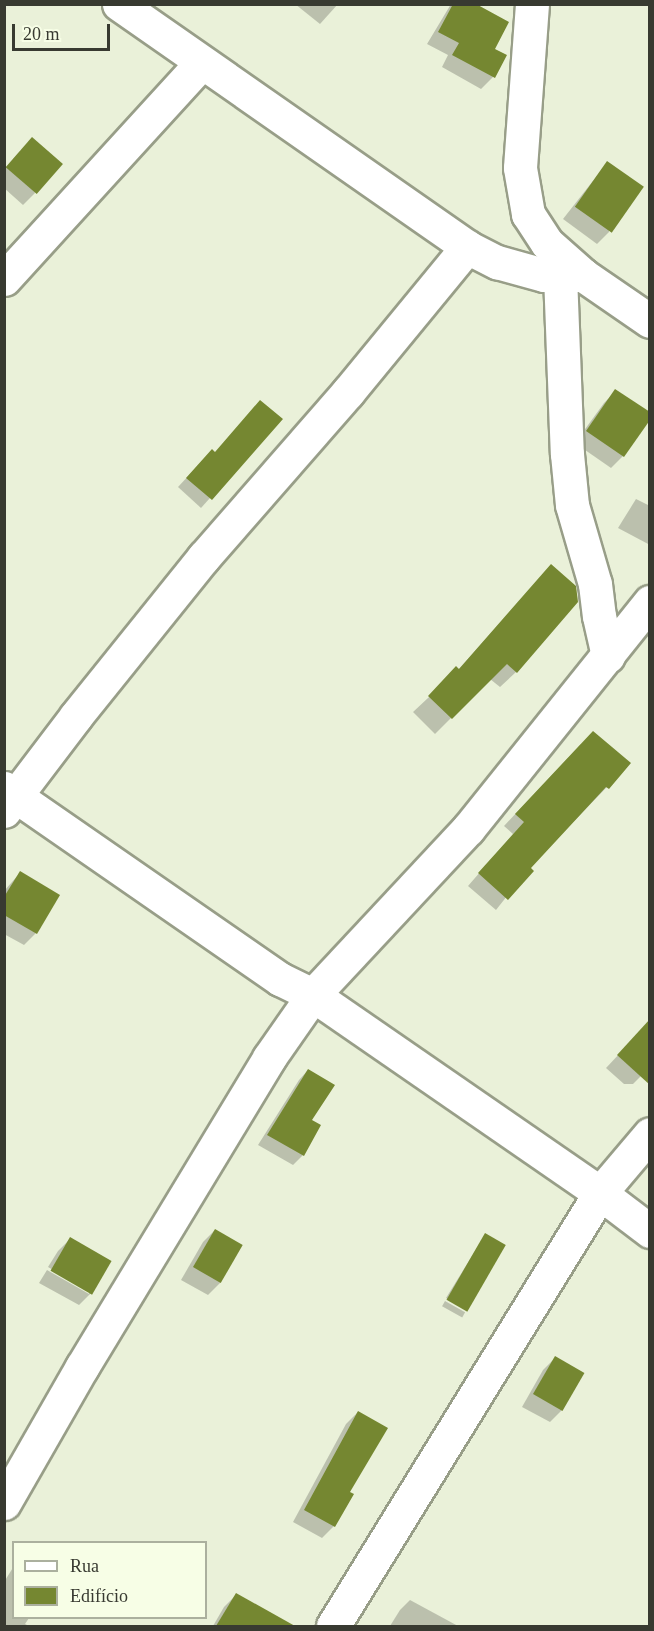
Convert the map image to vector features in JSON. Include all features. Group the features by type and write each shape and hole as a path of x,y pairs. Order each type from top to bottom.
{"street":[{"path":"119,4 467,247 497,262 544,275 571,275"},
{"path":"532,4 520,168 528,214 571,275 650,321"},
{"path":"4,279 201,63"},
{"path":"467,247 348,392 204,557 8,798 280,979 313,994 600,1193 650,1231"},
{"path":"571,275 572,505 595,584 608,657"},
{"path":"4,1503 82,1367 269,1058 313,994 468,830 650,602"},
{"path":"333,1626 600,1193 650,1134"}],"building":[{"path":"453,4 476,4 509,22 495,49 507,55 495,78 452,55 459,43 438,32"},
{"path":"32,137 63,164 37,194 6,167"},
{"path":"607,161 644,187 612,233 575,207"},
{"path":"615,389 650,412 650,420 624,457 586,431"},
{"path":"260,400 283,419 212,500 186,478 212,449 215,452"},
{"path":"551,564 576,586 578,602 517,673 507,664 452,719 428,696 456,666 459,669"},
{"path":"593,731 631,763 609,789 606,787 531,868 534,871 508,900 478,873 524,822 515,814"},
{"path":"20,871 60,895 37,934 4,915 4,897"},
{"path":"650,1019 650,1085 617,1055"},
{"path":"308,1069 335,1085 312,1120 321,1125 304,1156 267,1135"},
{"path":"215,1229 243,1245 221,1283 193,1267"},
{"path":"485,1233 506,1245 467,1312 446,1300"},
{"path":"70,1237 112,1261 92,1295 50,1271"},
{"path":"555,1356 584,1373 562,1411 533,1394"},
{"path":"358,1411 388,1428 350,1492 354,1494 335,1527 304,1510"},
{"path":"236,1593 295,1626 216,1626"}]}
